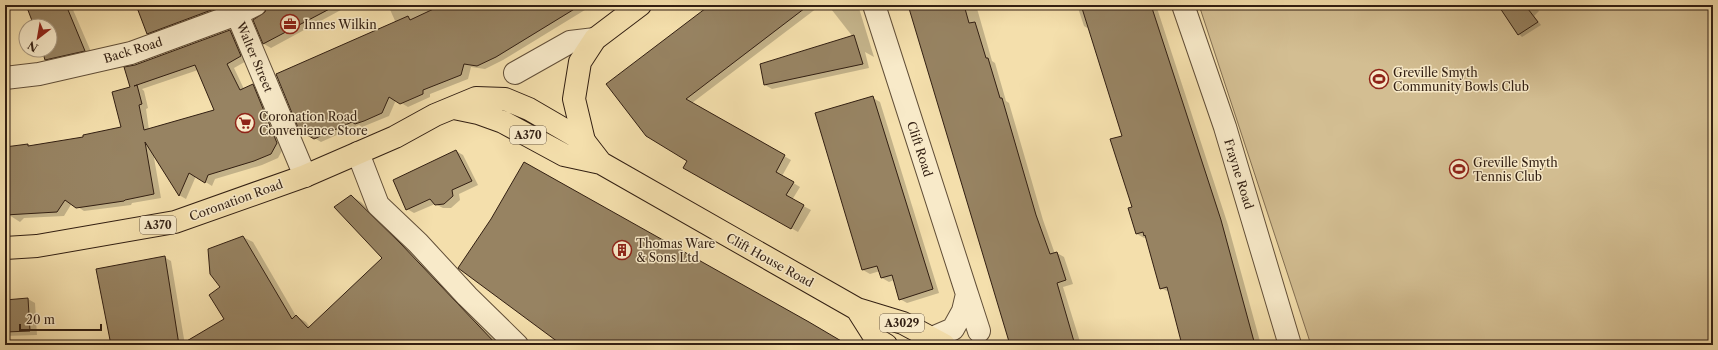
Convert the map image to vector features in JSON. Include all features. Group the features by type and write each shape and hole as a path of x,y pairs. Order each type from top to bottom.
{"main road":[{"name":"Coronation Road","path":"584,141 574,99 580,62 595,39 640,5"},
{"name":"Coronation Road","path":"5,248 37,246 175,222 305,176 395,137 435,116 476,98 505,99 529,109 584,141 601,163"},
{"name":"A370","path":"454,108 478,113 503,122 564,155 601,163"},
{"name":"Clift House Road","path":"601,163 857,309 904,323 938,342"},
{"name":"Clift House Road","path":"857,309 876,339 886,345"}],"street":[{"name":"Clift Road","path":"874,5 979,331"},
{"name":"Frayne Road","path":"1182,5 1225,127 1290,345"},
{"name":"Back Road","path":"5,78 39,74 131,53 242,8"},
{"name":"Walter Street","path":"242,8 305,176"},
{"path":"515,73 570,42 595,39"},
{"path":"358,152 378,205 418,243 467,296 517,345"},
{"path":"938,342 953,329 963,311 967,294"}],"shaded area":[{"path":"1199,5 1713,5 1713,345 1311,345"}],"building":[{"path":"26,5 66,5 85,51 58,57 58,18 31,18"},
{"path":"136,5 222,5 222,6 147,34"},
{"name":"Innes Wilkin","path":"267,5 337,5 263,44 253,20 265,12"},
{"path":"442,5 581,5 496,57 477,66 464,64 461,75 423,90 423,94 400,104 389,97 382,113 364,121 355,124 352,122 314,139 299,130 276,74 408,16 410,20"},
{"path":"710,5 809,5 686,99 785,155 776,172 794,182 786,195 804,205 791,229 683,168 687,161 646,136 606,84"},
{"path":"908,5 964,5 969,23 975,22 1000,98 1002,98 1036,215 1050,254 1057,252 1066,280 1057,283 1075,345 1010,345"},
{"path":"1081,5 1151,5 1221,220 1255,345 1182,345 1167,287 1160,289 1145,235 1144,236 1143,232 1136,234 1128,208 1132,207 1110,139 1122,136"},
{"path":"1498,5 1525,5 1538,22 1518,35"},
{"path":"230,30 241,56 227,64 240,90 253,84 277,143 271,154 254,161 208,175 205,183 189,173 179,196 145,142 154,194 124,201 76,208 65,200 57,212 5,215 5,180 8,180 5,147 28,144 28,146 83,137 83,135 121,127 112,92 130,87 124,67 135,65","holes":["195,65 214,110 144,130 139,105 142,104 137,85 134,86"]},
{"path":"854,35 863,64 764,85 760,64"},
{"path":"873,96 933,289 899,300 892,275 881,278 877,266 862,270 815,113"},
{"path":"456,150 472,181 452,190 453,196 444,204 435,205 430,199 406,210 393,180"},
{"path":"524,162 848,345 562,345 458,268 491,219"},
{"path":"351,195 401,244 497,345 180,345 224,319 209,295 220,287 210,274 208,249 243,236 292,319 296,315 308,328 382,258 334,207"},
{"path":"165,256 179,345 111,345 96,269"},
{"path":"28,298 30,331 5,332 5,300"}],"place":[{"name":"Innes Wilkin","path":"290,24"},
{"name":"Greville Smyth Community Bowls Club","path":"1379,79"},
{"name":"Coronation Road Convenience Store","path":"245,123"},
{"name":"Greville Smyth Tennis Club","path":"1459,169"},
{"name":"Thomas Ware & Sons Ltd","path":"622,250"}]}
